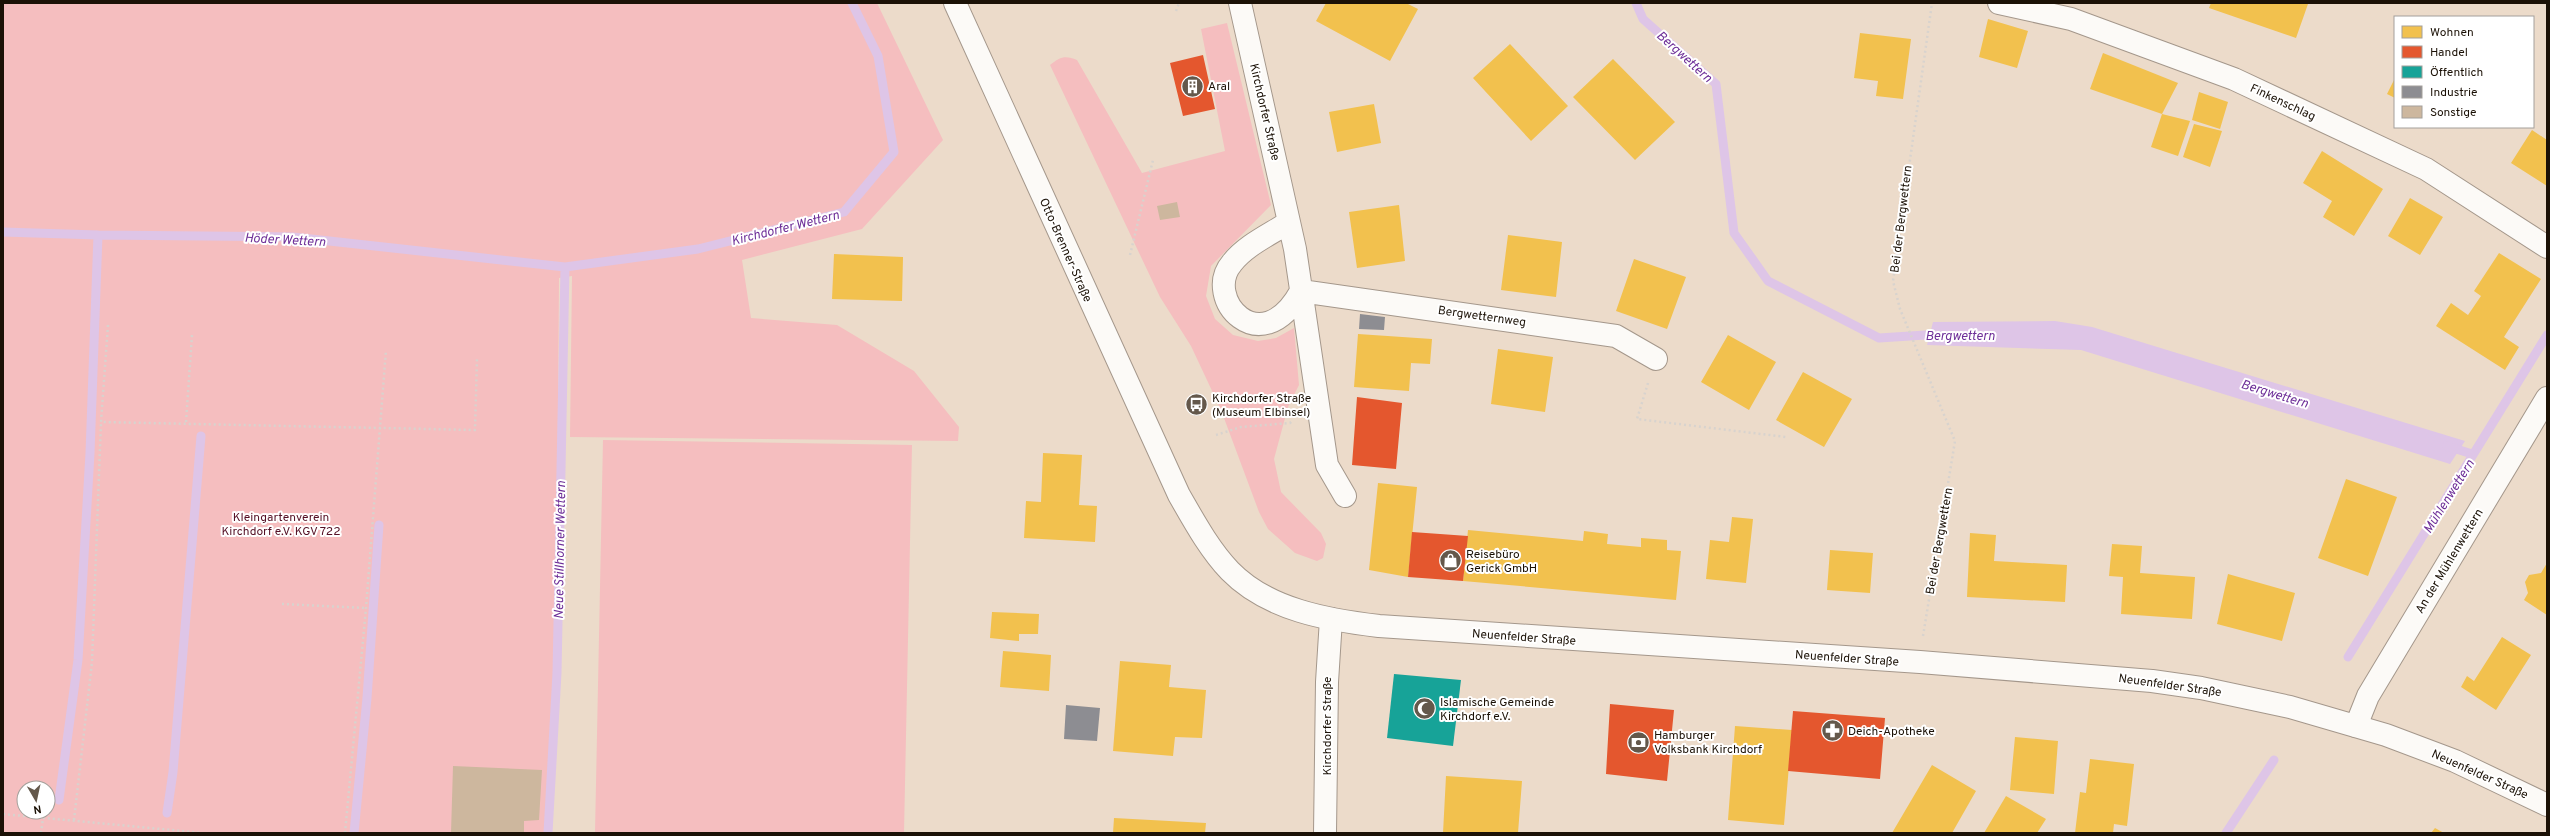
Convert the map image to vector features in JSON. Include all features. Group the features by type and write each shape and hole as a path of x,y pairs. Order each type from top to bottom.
{"street":[{"name":"Otto-Brenner-Straße","path":"955,3 1179,495"},
{"name":"Kirchdorfer Straße","path":"1240,3 1290,222 1327,465 1345,496"},
{"name":"Finkenschlag","path":"1999,3 2071,19 2234,79 2426,168 2547,247"},
{"path":"1290,222 1241,254 1231,264 1226,274 1226,298 1236,315 1249,323 1262,325 1275,320 1292,308 1301,291"},
{"name":"Bergwetternweg","path":"1301,291 1616,336 1656,359"},
{"name":"An der Mühlenwettern","path":"2356,726 2368,696 2547,398"},
{"name":"Neuenfelder Straße","path":"1179,495 1216,553 1240,580 1283,604 1331,619 1379,626 1444,632 1920,662 2152,681 2201,688 2290,708 2356,726 2455,760 2547,805"},
{"name":"Kirchdorfer Straße","path":"1325,833 1327,682 1331,619"}],"path":[{"path":"1176,11 1179,3"},
{"name":"Bei der Bergwettern","path":"1920,662 1924,625 1946,507 1955,441 1925,365 1900,310 1893,281 1932,3"},
{"path":"1130,254 1153,160"},
{"path":"74,820 92,662 101,422 108,325"},
{"path":"186,422 192,335"},
{"path":"345,833 366,608 386,350"},
{"path":"101,422 186,422 475,430 477,358"},
{"path":"1656,359 1637,419 1786,437"},
{"path":"1216,435 1241,427 1290,422 1316,400"},
{"path":"282,604 366,608"},
{"path":"3,814 16,815"},
{"path":"56,819 203,833"},
{"path":"41,833 43,820"}],"green space":[{"name":"Kleingartenverein Kirchdorf e.V. KGV 722","path":"3,3 877,3 943,140 862,229 742,260 751,318 837,325 914,371 959,427 958,441 570,437 572,276 559,278 556,677 552,833 3,833"},
{"path":"1227,23 1271,205 1211,266 1206,296 1215,319 1233,335 1258,341 1276,338 1294,328 1299,385 1288,407 1274,459 1281,492 1321,533 1326,544 1323,558 1317,561 1295,553 1268,529 1259,512 1221,410 1191,346 1160,297 1050,65 1057,60 1066,57 1077,60 1142,173 1225,151 1201,29"},
{"path":"603,440 912,445 904,833 595,833"}],"water":[{"path":"2055,321 2092,327 2465,441 2450,464 2081,350 1927,345 1933,322"}],"building: Wohnen":[{"path":"1326,3 1406,3 1418,9 1390,61 1316,21"},
{"path":"2211,3 2308,4 2296,38 2209,8"},
{"path":"1988,19 2028,31 2017,68 1979,57"},
{"path":"1860,33 1911,39 1903,99 1876,96 1878,81 1854,78"},
{"path":"1510,44 1568,106 1531,141 1473,78"},
{"path":"2103,53 2178,83 2162,114 2090,89"},
{"path":"1613,59 1675,122 1635,160 1573,97"},
{"path":"2394,80 2394,98 2387,94"},
{"path":"2199,92 2228,102 2220,129 2192,120"},
{"path":"1374,104 1381,143 1337,152 1329,112"},
{"path":"2162,114 2190,121 2178,156 2151,147"},
{"path":"2194,124 2222,131 2210,167 2183,157"},
{"path":"2532,130 2547,140 2547,186 2511,163"},
{"path":"2322,151 2383,189 2354,236 2323,217 2332,201 2303,183"},
{"path":"2410,198 2443,217 2420,255 2388,236"},
{"path":"1399,205 1405,261 1357,268 1349,212"},
{"path":"1508,235 1562,242 1556,297 1501,290"},
{"path":"2499,253 2541,279 2504,337 2519,347 2505,370 2436,326 2451,303 2468,315 2481,296 2474,291"},
{"path":"834,254 903,257 902,301 832,299"},
{"path":"1634,259 1686,277 1667,329 1616,311"},
{"path":"1358,334 1432,339 1430,364 1411,363 1409,391 1354,387"},
{"path":"1728,335 1776,362 1749,410 1701,382"},
{"path":"1498,349 1553,357 1545,412 1491,404"},
{"path":"1803,372 1852,399 1824,447 1776,420"},
{"path":"1043,453 1082,455 1079,505 1097,506 1095,542 1024,538 1026,501 1041,502"},
{"path":"2346,479 2397,497 2368,576 2318,558"},
{"path":"1378,483 1417,487 1408,577 1369,570"},
{"path":"1732,517 1753,519 1746,583 1706,579 1710,540 1729,542"},
{"path":"1468,530 1583,541 1584,531 1608,534 1607,544 1641,547 1641,538 1667,540 1667,550 1681,551 1676,600 1463,581"},
{"path":"1970,533 1996,535 1994,561 2067,565 2065,602 1967,597"},
{"path":"2112,544 2142,546 2140,573 2195,577 2192,619 2121,614 2123,577 2109,576"},
{"path":"1830,550 1873,553 1870,593 1827,590"},
{"path":"2547,563 2547,615 2524,600 2528,593 2525,582 2529,575 2541,573"},
{"path":"2228,574 2295,593 2282,641 2217,624"},
{"path":"992,612 1039,614 1038,634 1019,634 1019,641 990,638"},
{"path":"2502,637 2531,655 2496,710 2461,687 2467,676 2474,681"},
{"path":"1003,651 1051,655 1049,691 1000,687"},
{"path":"1120,661 1171,665 1169,687 1206,690 1202,738 1175,737 1173,756 1113,751"},
{"path":"1735,726 1792,730 1784,825 1728,820"},
{"path":"2015,737 2058,741 2054,794 2010,790"},
{"path":"2090,759 2134,764 2127,826 2114,824 2113,833 2075,833 2080,792 2086,793"},
{"path":"1932,765 1976,791 1952,833 1892,833"},
{"path":"1446,776 1522,781 1518,833 1443,833"},
{"path":"2006,796 2046,819 2037,833 1984,833"},
{"path":"1114,818 1206,823 1205,833 1113,833"},
{"path":"2435,828 2444,833 2431,833"}],"building: Handel":[{"name":"Aral","path":"1203,55 1215,109 1183,116 1170,63"},
{"path":"1357,397 1402,403 1396,469 1352,465"},
{"path":"1412,532 1468,536 1463,581 1408,577"},
{"name":"Hamburger Volksbank Kirchdorf","path":"1610,704 1674,710 1667,781 1606,774"},
{"path":"1793,711 1885,718 1880,779 1788,771"}],"building: Öffentlich":[{"name":"Islamische Gemeinde Kirchdorf e.V.","path":"1394,674 1461,680 1453,746 1387,738"}],"building: Industrie":[{"path":"1360,314 1385,317 1384,330 1359,329"},
{"path":"1066,705 1100,708 1097,741 1064,739"}],"building: Sonstige":[{"path":"1177,202 1180,217 1160,220 1157,206"},
{"path":"453,766 542,770 539,820 524,821 524,833 451,833"}],"waterway":[{"name":"Höder Wettern","path":"3,232 98,235 293,237 565,267 698,249 844,212 894,152 878,56 852,3"},
{"name":"Bergwettern","path":"1636,3 1643,19 1716,84 1734,233 1768,281 1879,338 1941,334"},
{"path":"59,800 78,660 90,453 98,235"},
{"name":"Neue Stillhorner Wettern","path":"548,833 557,673 565,267"},
{"name":"Mühlenwettern","path":"2348,657 2547,335"},
{"path":"167,813 173,772 201,436"},
{"name":"Bergwettern","path":"2447,446 2472,454"},
{"path":"354,833 367,698 379,525"},
{"name":"Mühlenwettern","path":"2226,833 2274,760"}],"place":[{"name":"Aral","path":"1193,86"},
{"name":"Kirchdorfer Straße (Museum Elbinsel)","path":"1196,405"},
{"name":"Reisebüro Gerick GmbH","path":"1450,561"},
{"name":"Islamische Gemeinde Kirchdorf e.V.","path":"1424,709"},
{"name":"Deich-Apotheke","path":"1832,731"},
{"name":"Hamburger Volksbank Kirchdorf","path":"1639,742"}],"water label":[{"name":"Kirchdorfer Wettern","path":"785,227"}]}
